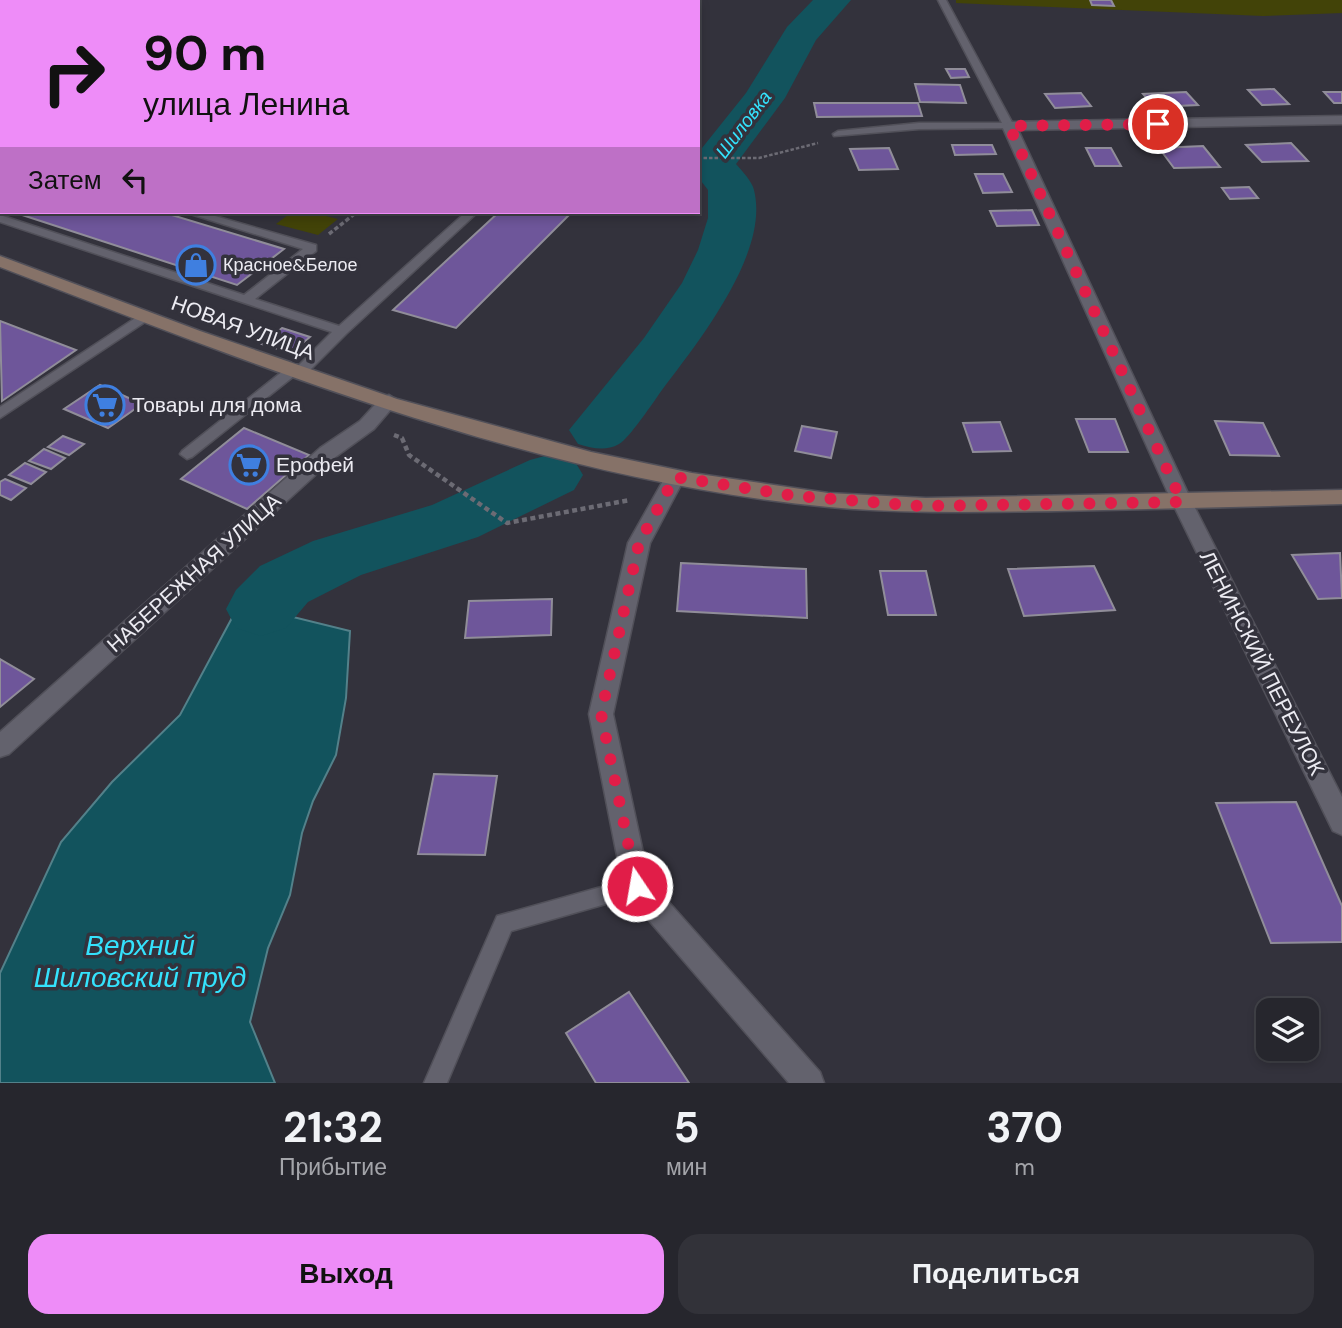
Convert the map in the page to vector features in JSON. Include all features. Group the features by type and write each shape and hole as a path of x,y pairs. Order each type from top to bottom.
{"street":[{"path":"1009,126 1342,120"},
{"name":"ЛЕНИНСКИЙ ПЕРЕУЛОК","path":"1009,126 1182,502 1342,823"},
{"name":"НОВАЯ УЛИЦА","path":"0,261 142,317 296,372 474,428 642,472 670,486 920,506 1342,497"},
{"name":"НАБЕРЕЖНАЯ УЛИЦА","path":"0,747 327,453 367,425 389,401"},
{"path":"670,486 639,543 601,714 637,886 809,1083"}],"lane":[{"path":"838,134 919,126 1009,126 942,0"},
{"path":"197,214 312,248"},
{"path":"187,454 296,372 470,214"},
{"path":"0,218 341,331"},
{"path":"246,300 312,248"},
{"path":"0,412 142,317"},
{"path":"435,1083 504,923 637,886"}],"path":[{"path":"701,158 734,161 802,149 838,134"},
{"path":"312,248 354,214"},
{"path":"467,495 507,523 670,486"}],"shaded area":[{"path":"956,0 1342,0 1342,13 1263,16 956,3"},
{"path":"289,214 318,214 338,219 318,235 276,224"}],"water":[{"name":"Верхний Шиловский пруд","path":"302,554 337,558 297,591 293,617 350,631 346,698 336,755 313,801 302,833 290,895 268,948 250,1022 275,1083 0,1083 0,973 61,842 112,782 180,715 233,616"}],"building":[{"path":"1090,0 1111,0 1114,6 1092,5"},
{"path":"946,69 965,69 969,77 951,78"},
{"path":"915,84 960,85 966,103 920,102"},
{"path":"1274,89 1289,104 1262,105 1248,90"},
{"path":"1186,92 1198,105 1154,107 1143,94"},
{"path":"1324,92 1342,92 1342,103 1334,103"},
{"path":"1081,93 1091,106 1055,108 1045,94"},
{"path":"814,103 918,103 922,116 817,117"},
{"path":"1291,143 1308,161 1262,162 1246,145"},
{"path":"952,145 992,145 996,154 955,155"},
{"path":"1203,146 1220,167 1174,168 1159,148"},
{"path":"889,148 898,169 859,170 850,149"},
{"path":"1086,148 1111,148 1121,166 1095,166"},
{"path":"975,174 1003,174 1012,192 983,193"},
{"path":"1249,187 1258,198 1230,199 1222,188"},
{"path":"1032,210 1039,225 997,226 990,211"},
{"path":"19,214 169,214 284,249 237,285"},
{"path":"497,214 570,214 456,328 393,310"},
{"path":"0,321 76,350 2,401"},
{"path":"282,328 310,337 291,353 262,344"},
{"path":"100,385 142,404 108,428 64,409"},
{"path":"1076,419 1115,419 1128,452 1089,452"},
{"path":"1215,421 1263,423 1279,456 1230,455"},
{"path":"1000,422 1011,451 973,452 963,423"},
{"path":"802,426 837,432 831,458 795,451"},
{"path":"244,428 309,455 247,509 181,479"},
{"path":"63,436 84,444 69,455 48,447"},
{"path":"44,449 65,458 51,469 29,461"},
{"path":"25,463 46,472 31,484 9,475"},
{"path":"5,479 26,488 11,500 0,495 0,482"},
{"path":"1340,553 1342,598 1318,599 1292,555"},
{"path":"681,563 806,569 807,618 677,611"},
{"path":"1094,566 1115,610 1024,616 1008,569"},
{"path":"880,571 926,571 936,615 888,615"},
{"path":"552,599 551,635 465,638 469,601"},
{"path":"0,659 34,679 0,707"},
{"path":"434,774 497,776 485,855 418,854"},
{"path":"1296,802 1342,906 1342,942 1271,943 1216,803"},
{"path":"629,992 689,1083 596,1083 566,1033"}],"waterway":[{"name":"Шиловка","path":"599,430 664,350 687,317 708,283 723,250 732,218 731,190 712,165 764,98 800,35 833,0"},
{"name":"Шиловка","path":"261,609 284,584 337,558 455,521 552,475"}],"place":[{"name":"Красное&Белое","path":"196,265"},
{"name":"Товары для дома","path":"105,405"},
{"name":"Ерофей","path":"249,465"}],"route":[{"path":"637,886 601,714 639,543 675,477 796,496 920,506 1182,502 1009,126 1158,124"}]}
